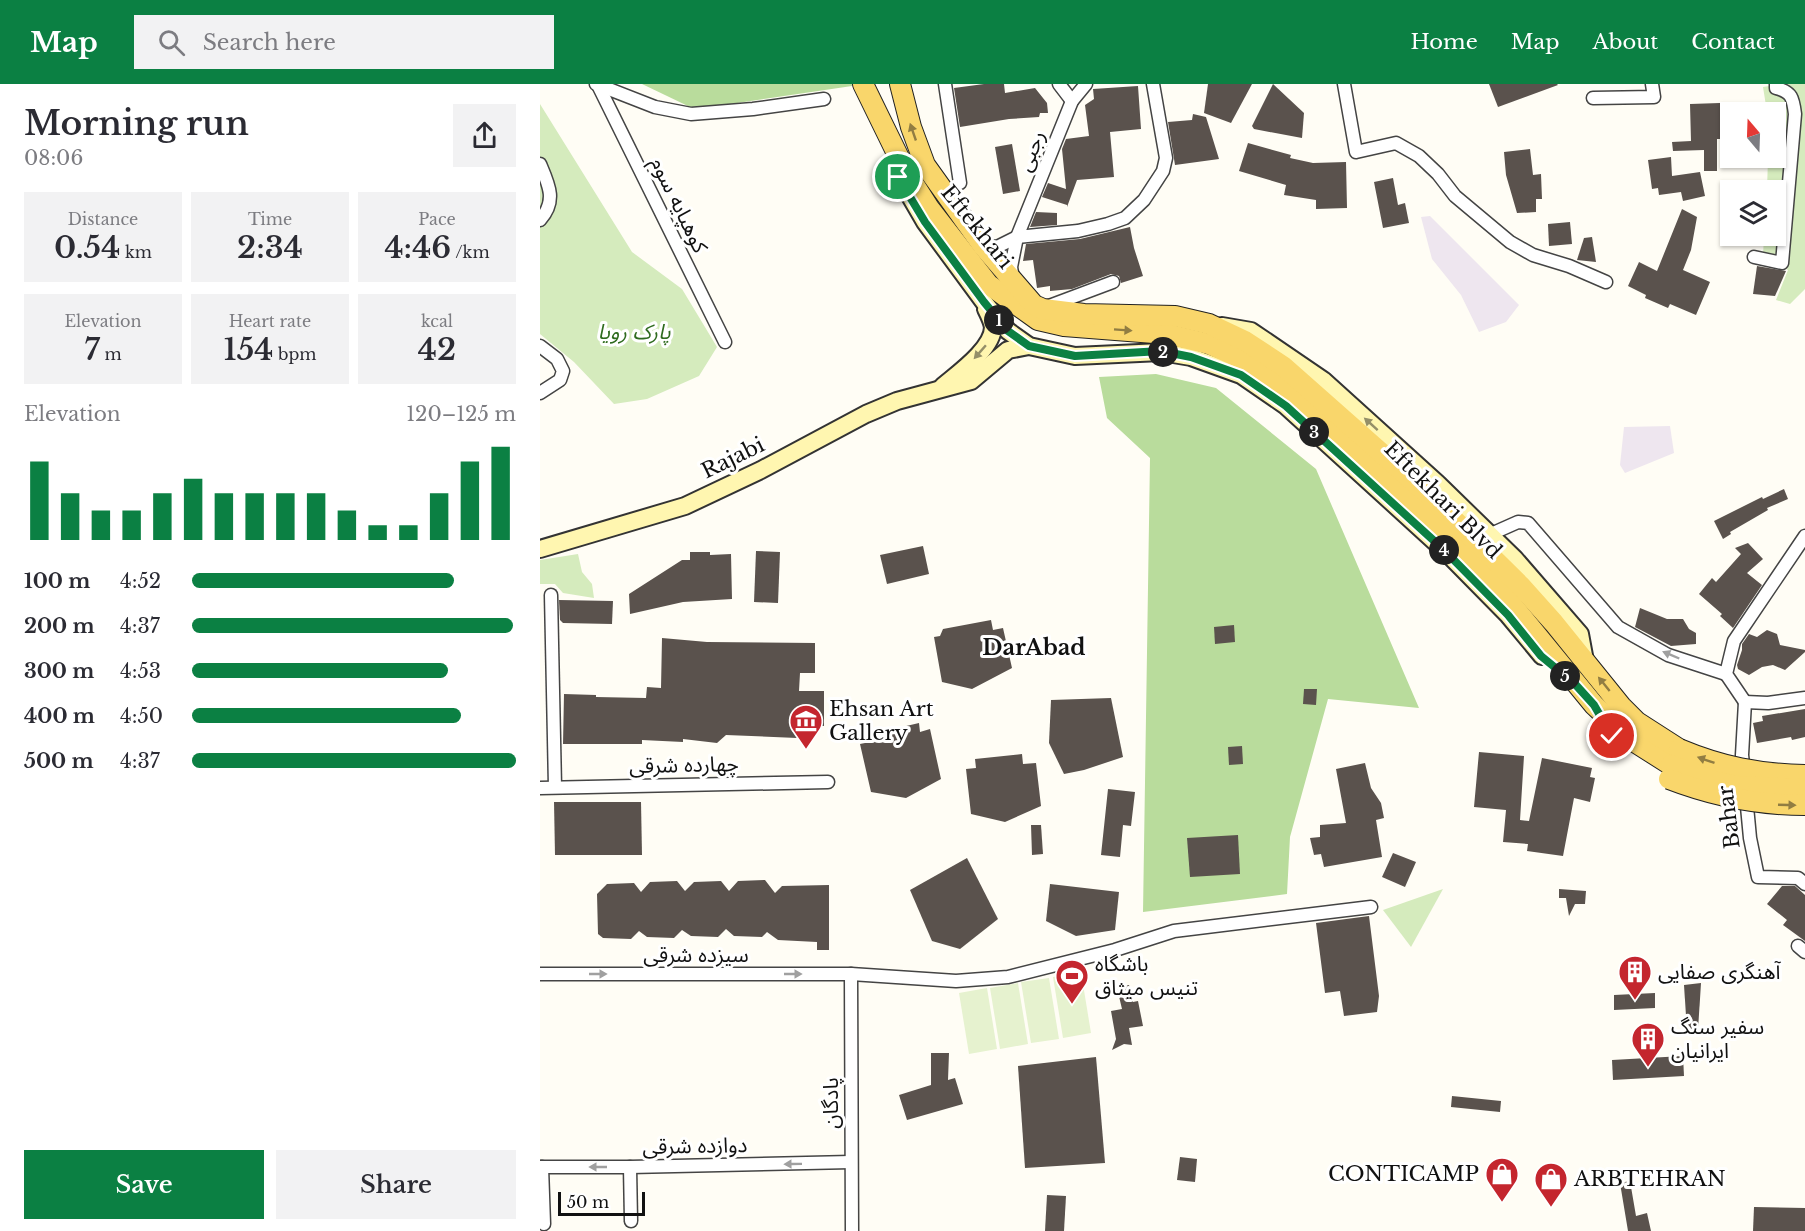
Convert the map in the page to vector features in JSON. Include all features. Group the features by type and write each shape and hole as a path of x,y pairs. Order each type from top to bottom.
{"main road":[{"name":"Eftekhari","path":"900,84 911,127 925,165 983,246 1014,284"},
{"name":"Eftekhari","path":"865,89 906,172 929,208 988,284 1038,320 1065,326 1167,334 1209,344 1245,360 1341,434 1385,475 1508,600 1538,635"},
{"path":"865,89 884,146 898,177 925,222 1008,331 1029,346 1075,356 1161,351 1191,357 1241,375 1286,406 1429,536 1508,615 1541,656 1575,684"},
{"path":"1014,284 1034,305 1043,309"},
{"name":"Rajabi","path":"939,389 976,357 988,342 993,331 993,323 984,302"},
{"name":"Eftekhari Blvd","path":"1043,309 1084,314 1175,316 1209,324 1245,341 1283,366 1430,496 1520,585 1621,706 1673,764 1704,777 1738,786 1805,789"},
{"path":"1209,324 1251,331 1323,380 1491,534 1580,634 1585,661"},
{"name":"Rajabi","path":"540,549 685,506 761,470 866,414 897,401 971,381 1008,350 1029,346"},
{"path":"1554,623 1553,630 1538,635 1594,705 1612,736 1637,760 1673,764 1701,791 1737,799 1783,805 1805,805"},
{"name":"Eftekhari Blvd","path":"1673,764 1706,760 1731,768 1763,773 1805,775"}],"street":[{"path":"597,84 655,107 691,114 753,109 824,99"},
{"name":"کوهپایه سوم","path":"597,84 725,342"},
{"path":"945,84 960,183"},
{"path":"1059,84 1072,101"},
{"name":"رجبی","path":"1014,284 1011,267 1017,237 1072,101 1086,84"},
{"path":"983,246 997,247 1017,237 1078,231 1125,218 1144,200 1163,171 1167,158 1154,84"},
{"path":"1344,84 1356,152 1396,143 1419,156 1438,174 1455,196 1510,242 1533,255 1569,266 1606,282"},
{"path":"1593,98 1654,97 1652,84"},
{"path":"1754,257 1782,262 1795,114 1791,96 1786,90 1776,87 1776,84"},
{"path":"540,164 551,189 548,212 540,220"},
{"path":"1043,309 1113,282"},
{"path":"540,346 557,359 563,371 560,380 540,393"},
{"path":"1491,534 1518,522 1528,523 1618,627 1668,655 1726,674 1744,702 1768,703 1805,698"},
{"path":"1726,674 1734,641 1805,536"},
{"path":"551,595 555,787"},
{"name":"Bahar","path":"1744,702 1742,754 1750,838 1758,877 1798,878 1805,884"},
{"name":"چهارده شرقی","path":"540,788 828,782"},
{"name":"سیزده شرقی","path":"540,974 851,974 956,981 1008,977 1116,950 1173,931 1371,907"},
{"name":"پادگان","path":"851,974 852,1231"},
{"name":"دوازده شرقی","path":"541,1167 851,1162"},
{"path":"541,1167 544,1224"},
{"path":"630,1167 631,1221"}],"shaded area":[{"path":"1430,216 1519,305 1506,322 1479,332 1461,295 1432,259 1421,217"},
{"path":"1670,426 1674,453 1625,473 1620,465 1624,427"}],"green space":[{"path":"642,84 852,84 852,86 724,105 690,107"},
{"path":"1805,84 1805,289 1790,304 1776,300 1788,270 1763,256 1764,246 1786,246 1786,180 1767,180 1768,168 1786,168 1786,102 1765,102 1763,87"},
{"name":"پارک رویا","path":"540,104 632,252 682,289 717,347 699,376 647,399 614,404 574,362 540,334"},
{"path":"1156,374 1216,388 1316,469 1419,708 1328,699 1290,837 1287,894 1143,912 1150,458 1107,418 1099,377"},
{"path":"578,554 582,572 592,584 594,598 563,593 555,584 540,584 540,560"},
{"path":"1443,889 1411,947 1383,910"},
{"name":"باشگاه تنيس ميثاق","path":"1081,972 1091,1033 1063,1038 1053,977"},
{"path":"1049,978 1059,1039 1031,1043 1021,982"},
{"path":"1018,983 1028,1044 1000,1049 990,988"},
{"path":"987,988 997,1049 969,1054 959,993"}],"building":[{"path":"1004,84 1005,93 1035,88 1047,103 1048,113 1040,113 1039,117 960,127 954,88"},
{"path":"1208,84 1252,84 1231,123 1204,113"},
{"path":"1273,84 1304,113 1302,138 1254,129 1252,126"},
{"path":"1489,84 1557,84 1558,85 1498,107"},
{"path":"1138,86 1141,129 1110,132 1114,177 1077,180 1067,207 1067,205 1042,197 1048,183 1066,189 1062,149 1066,139 1089,136 1085,105 1094,99 1093,89"},
{"path":"1720,103 1717,171 1704,171 1704,150 1673,151 1672,142 1691,141 1690,104"},
{"path":"1193,114 1206,117 1219,159 1175,165 1168,122 1192,120"},
{"path":"1248,143 1291,155 1290,158 1313,163 1346,162 1347,208 1316,209 1316,200 1284,195 1286,185 1239,171"},
{"path":"1012,144 1020,191 1003,194 995,147"},
{"path":"1530,149 1533,175 1541,174 1542,199 1536,199 1536,212 1517,213 1506,175 1504,152"},
{"path":"1671,157 1672,176 1700,172 1705,196 1683,201 1681,192 1659,195 1658,188 1652,189 1648,160"},
{"path":"1393,178 1398,205 1405,203 1409,223 1383,228 1374,182"},
{"path":"1682,209 1697,217 1691,250 1683,270 1710,282 1696,315 1670,304 1668,308 1645,298 1646,295 1628,286 1639,262 1657,271"},
{"path":"1036,212 1057,213 1057,225 1030,227"},
{"path":"1570,222 1572,244 1549,246 1548,224"},
{"path":"1130,227 1143,276 1121,283 1119,276 1111,274 1072,289 1050,291 1050,286 1037,288 1033,260 1023,261 1026,244 1080,239"},
{"path":"1592,237 1596,262 1577,260 1584,238"},
{"path":"1757,266 1786,271 1775,296 1753,294"},
{"path":"1784,489 1788,499 1767,508 1768,510 1730,532 1731,534 1723,539 1714,521 1762,497 1763,499"},
{"path":"1748,543 1763,559 1747,573 1762,585 1733,628 1720,616 1722,614 1699,594 1712,578 1716,582 1741,554 1735,548"},
{"path":"923,546 929,574 887,584 880,555"},
{"path":"756,551 780,552 778,603 754,602"},
{"path":"690,552 710,552 710,555 731,554 732,599 683,602 630,614 629,594 682,560 690,560"},
{"path":"559,600 613,601 612,624 563,623 560,620"},
{"path":"1640,608 1667,619 1683,619 1689,629 1696,633 1696,644 1671,646 1635,627"},
{"path":"991,620 993,630 1003,628 1012,668 972,689 942,682 934,637 940,636 943,629"},
{"path":"1234,625 1235,642 1215,644 1214,627"},
{"path":"1767,630 1777,634 1780,645 1805,650 1805,652 1785,670 1773,665 1762,667 1749,675 1738,669 1742,644 1749,634 1757,637"},
{"path":"662,638 707,642 815,643 815,673 800,673 799,691 824,691 824,726 798,725 797,738 726,735 717,743 683,739 683,742 642,740 642,744 563,744 564,694 646,698 647,687 661,688"},
{"path":"1304,689 1317,689 1316,705 1303,704"},
{"path":"1111,698 1123,757 1064,774 1049,743 1051,700"},
{"path":"1805,709 1805,737 1757,743 1753,723 1763,721 1762,716"},
{"path":"919,723 920,732 930,729 941,779 906,798 871,792 860,744 870,742 868,735"},
{"path":"1242,746 1243,764 1229,765 1228,747"},
{"path":"1479,752 1524,756 1520,820 1529,821 1542,758 1592,768 1590,777 1595,778 1590,802 1574,798 1563,856 1527,851 1528,844 1503,842 1506,810 1474,807"},
{"path":"1022,754 1023,764 1036,763 1041,806 1005,822 971,814 966,769 976,768 975,759"},
{"path":"1365,763 1371,788 1381,803 1384,818 1376,820 1382,857 1324,867 1321,854 1314,855 1310,838 1320,837 1320,825 1346,823 1336,769"},
{"path":"1108,789 1135,792 1131,826 1123,825 1120,857 1101,855"},
{"path":"554,802 641,802 642,855 555,855"},
{"path":"1031,825 1041,825 1043,854 1032,855"},
{"path":"1238,835 1240,874 1190,877 1187,838"},
{"path":"1393,853 1416,862 1405,887 1382,877"},
{"path":"967,858 998,919 960,949 932,941 910,890"},
{"path":"765,880 775,893 782,886 829,885 829,950 817,950 817,942 778,940 767,932 762,937 734,936 726,929 718,937 691,936 682,930 674,938 647,937 639,931 631,939 603,938 598,934 597,894 607,884 634,883 641,892 650,882 677,881 685,891 694,882 721,881 729,891 738,881"},
{"path":"1050,884 1119,892 1115,930 1076,936 1046,921"},
{"path":"1782,886 1795,886 1805,895 1805,941 1783,925 1787,920 1767,904"},
{"path":"1559,889 1586,891 1585,904 1575,904 1569,916 1566,898 1559,898"},
{"path":"1369,916 1379,996 1377,1012 1344,1016 1340,991 1325,993 1316,923"},
{"path":"1701,983 1698,1030 1687,1031 1684,985"},
{"path":"1129,985 1133,1002 1138,1001 1143,1026 1129,1028 1132,1045 1124,1044 1112,1050 1116,1039 1111,1011 1122,1009 1117,988"},
{"name":"آهنگری صفایی","path":"1655,993 1655,1008 1614,1010 1614,995"},
{"path":"931,1053 949,1053 948,1080 955,1078 963,1104 907,1120 899,1095 931,1085"},
{"name":"سفیر سنگ ایرانیان","path":"1683,1056 1684,1076 1613,1080 1612,1060"},
{"path":"1096,1057 1105,1163 1025,1168 1018,1066"},
{"path":"1452,1096 1501,1101 1500,1112 1451,1107"},
{"path":"1180,1157 1197,1159 1195,1182 1177,1180"},
{"path":"1630,1181 1636,1216 1647,1213 1651,1231 1628,1231 1620,1183"},
{"path":"1047,1195 1066,1196 1064,1231 1045,1231"},
{"path":"1754,1207 1805,1208 1805,1231 1753,1231"}],"place":[{"name":"Ehsan Art Gallery","path":"806,750"},
{"name":"آهنگری صفایی","path":"1635,1001"},
{"name":"باشگاه تنيس ميثاق","path":"1072,1005"},
{"name":"سفیر سنگ ایرانیان","path":"1648,1068"},
{"name":"CONTICAMP","path":"1502,1203"},
{"name":"ARBTEHRAN","path":"1551,1208"}],"district":[{"name":"DarAbad","path":"1034,647"}],"route":[{"path":"898,177 925,222 984,302 1008,331 1029,346 1075,356 1161,351 1191,357 1217,364 1241,375 1286,406 1443,549 1508,615 1541,656 1575,684 1594,705 1612,736"}]}
